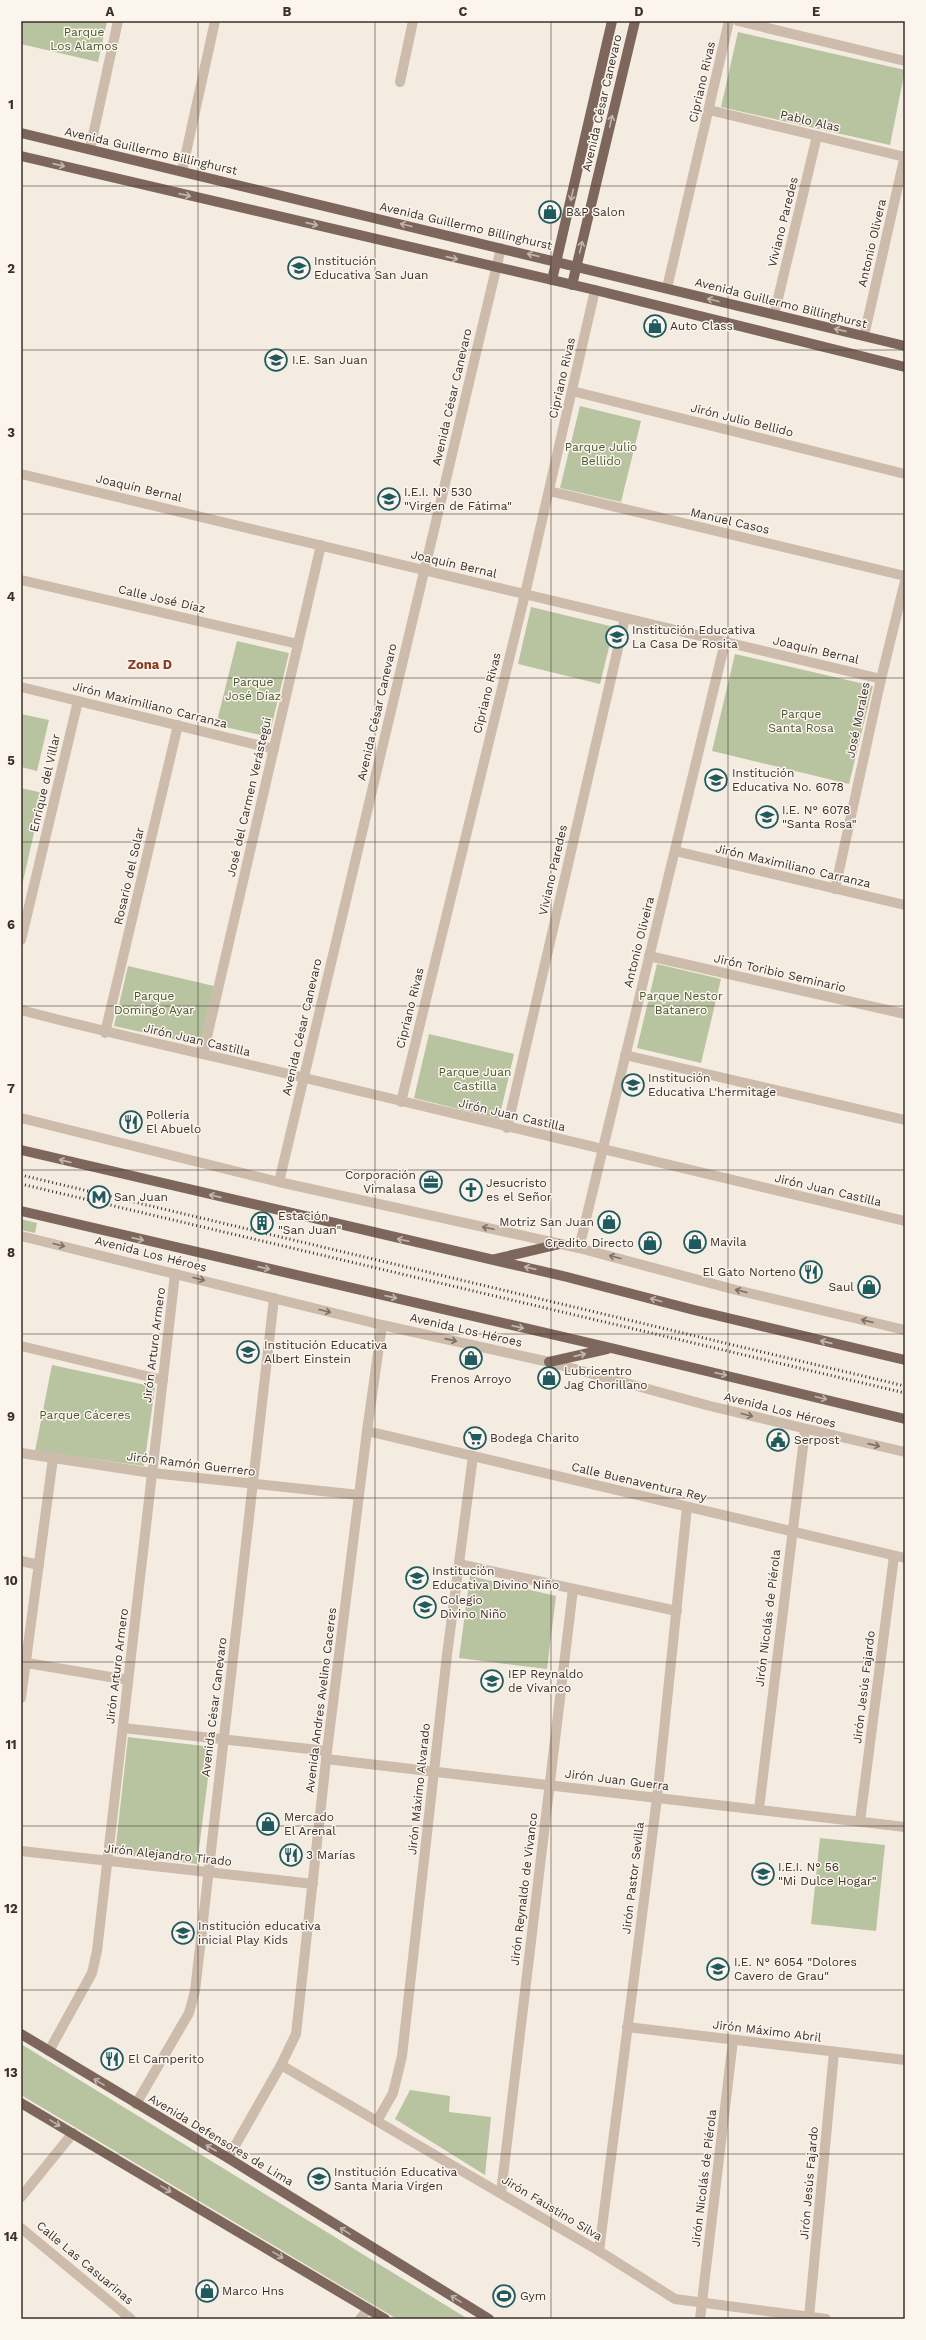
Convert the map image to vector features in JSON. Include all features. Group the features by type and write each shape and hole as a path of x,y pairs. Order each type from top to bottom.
{"main road":[{"name":"Avenida César Canevaro","path":"552,280 612,21"},
{"name":"Avenida César Canevaro","path":"572,285 635,21"},
{"name":"Avenida Guillermo Billinghurst","path":"21,133 905,346"},
{"path":"21,156 595,290 905,367"},
{"path":"21,1150 390,1238 493,1259 905,1360"},
{"name":"Avenida Los Héroes","path":"21,1211 611,1348 905,1419"},
{"path":"493,1259 560,1244"},
{"path":"549,1362 611,1348"},
{"name":"Avenida Defensores de Lima","path":"21,2034 228,2158 489,2319"},
{"path":"21,2103 385,2319"}],"street":[{"path":"90,149 118,21"},
{"path":"182,171 215,21"},
{"path":"400,82 413,21"},
{"name":"Cipriano Rivas","path":"668,288 729,21"},
{"path":"738,21 905,61"},
{"name":"Pablo Alas","path":"709,110 905,156"},
{"name":"Viviano Paredes","path":"774,315 817,136"},
{"name":"Antonio Olivera","path":"864,336 905,156"},
{"name":"Avenida César Canevaro","path":"279,1182 501,248"},
{"name":"Cipriano Rivas","path":"400,1102 525,594 595,290"},
{"name":"Jirón Julio Bellido","path":"572,391 905,474"},
{"name":"Joaquín Bernal","path":"21,474 881,679"},
{"name":"Manuel Casos","path":"549,491 905,576"},
{"name":"José del Carmen Verástegui","path":"203,1054 321,545"},
{"name":"Calle José Díaz","path":"21,580 298,644"},
{"name":"José Morales","path":"835,889 881,679 905,581"},
{"name":"Viviano Paredes","path":"507,1128 625,618"},
{"name":"Antonio Oliveira","path":"579,1248 725,642"},
{"name":"Jirón Maximiliano Carranza","path":"21,687 274,749"},
{"name":"Enrique del Villar","path":"21,940 25,905 78,701"},
{"name":"Rosario del Solar","path":"105,1033 178,725"},
{"name":"Jirón Maximiliano Carranza","path":"675,852 905,905"},
{"name":"Jirón Toribio Seminario","path":"649,956 905,1014"},
{"name":"Jirón Juan Castilla","path":"21,1010 105,1033 203,1054 507,1128 905,1221"},
{"path":"625,1055 905,1120"},
{"path":"21,1118 279,1182 579,1248 736,1290 905,1330"},
{"name":"Avenida Los Héroes","path":"21,1236 382,1325 549,1362 805,1430 905,1452"},
{"name":"Jirón Arturo Armero","path":"48,2051 92,1973 97,1951 175,1274"},
{"name":"Avenida César Canevaro","path":"136,2104 189,2014 195,1991 274,1298"},
{"name":"Avenida Andres Avelino Caceres","path":"228,2158 282,2065 296,2034 327,1755 367,1431 382,1325"},
{"path":"21,1346 163,1380"},
{"name":"Jirón Nicolás de Piérola","path":"759,1809 791,1531 805,1430"},
{"name":"Calle Buenaventura Rey","path":"367,1431 905,1558"},
{"name":"Jirón Ramón Guerrero","path":"21,1453 152,1473 253,1485 359,1494"},
{"name":"Jirón Máximo Alvarado","path":"377,2121 393,2092 402,2056 434,1772 473,1456"},
{"path":"21,1698 23,1662 39,1565 53,1458"},
{"name":"Jirón Pastor Sevilla","path":"599,2251 657,1798 687,1507"},
{"name":"Jirón Jesús Fajardo","path":"860,1821 894,1556"},
{"path":"21,1561 39,1565"},
{"path":"459,1564 677,1611"},
{"name":"Jirón Reynaldo de Vivanco","path":"501,2193 573,1589"},
{"path":"23,1662 128,1680"},
{"name":"Jirón Juan Guerra","path":"123,1728 223,1739 434,1772 905,1826"},
{"name":"Jirón Alejandro Tirado","path":"21,1851 313,1884"},
{"name":"Jirón Máximo Abril","path":"627,2027 905,2060"},
{"name":"Jirón Nicolás de Piérola","path":"700,2319 733,2040"},
{"name":"Jirón Jesús Fajardo","path":"809,2317 834,2052"},
{"name":"Jirón Faustino Silva","path":"282,2065 599,2251 675,2299 826,2319"},
{"path":"21,2197 73,2134"},
{"name":"Calle Las Casuarinas","path":"21,2228 132,2319"},
{"path":"360,2319 368,2309"}],"green space":[{"name":"Parque Los Alamos","path":"21,21 107,21 98,62 21,44"},
{"path":"738,32 905,70 890,145 721,107"},
{"name":"Parque Julio Bellido","path":"580,406 641,421 621,502 560,488"},
{"path":"531,607 614,627 600,684 518,664"},
{"name":"Parque José Díaz","path":"237,641 289,653 269,737 216,725"},
{"name":"Parque Santa Rosa","path":"735,654 873,686 849,784 712,751"},
{"path":"21,714 49,720 37,771 21,767"},
{"path":"21,788 43,793 21,890"},
{"name":"Parque Nestor Batanero","path":"657,964 721,979 701,1063 637,1048"},
{"name":"Parque Domingo Ayar","path":"128,966 214,986 200,1045 114,1026"},
{"name":"Parque Juan Castilla","path":"429,1034 514,1054 499,1119 414,1098"},
{"path":"21,1219 37,1223 35,1233 21,1230"},
{"name":"Parque Cáceres","path":"52,1365 155,1387 144,1466 35,1451"},
{"path":"470,1576 556,1596 547,1669 459,1658"},
{"path":"128,1737 212,1747 197,1864 115,1854"},
{"path":"820,1838 885,1845 876,1931 811,1924"},
{"path":"21,2044 468,2319 397,2319 21,2095"},
{"path":"410,2090 450,2096 449,2112 491,2117 485,2175 395,2119"}],"railway":[{"path":"21,1175 905,1386"},
{"path":"21,1184 905,1393"}],"place":[{"name":"B&P Salon","path":"550,212"},
{"name":"Institución Educativa San Juan","path":"299,268"},
{"name":"Auto Class","path":"655,326"},
{"name":"I.E. San Juan","path":"276,360"},
{"name":"I.E.I. N° 530 \"Virgen de Fátima\"","path":"389,499"},
{"name":"Institución Educativa La Casa De Rosita","path":"617,637"},
{"name":"Institución Educativa No. 6078","path":"716,780"},
{"name":"I.E. N° 6078 \"Santa Rosa\"","path":"767,817"},
{"name":"Institución Educativa L'hermitage","path":"633,1085"},
{"name":"Pollería El Abuelo","path":"131,1122"},
{"name":"Corporación Vimalasa","path":"431,1182"},
{"name":"Jesucristo es el Señor","path":"471,1190"},
{"name":"San Juan","path":"99,1197"},
{"name":"Motriz San Juan","path":"609,1222"},
{"name":"Estación \"San Juan\"","path":"262,1223"},
{"name":"Mavila","path":"695,1242"},
{"name":"Credito Directo","path":"650,1243"},
{"name":"El Gato Norteno","path":"811,1272"},
{"name":"Saul","path":"869,1287"},
{"name":"Institución Educativa Albert Einstein","path":"248,1352"},
{"name":"Frenos Arroyo","path":"471,1358"},
{"name":"Lubricentro Jag Chorillano","path":"549,1378"},
{"name":"Bodega Charito","path":"475,1438"},
{"name":"Serpost","path":"778,1440"},
{"name":"Institución Educativa Divino Niño","path":"417,1578"},
{"name":"Colegio Divino Niño","path":"425,1607"},
{"name":"IEP Reynaldo de Vivanco","path":"492,1681"},
{"name":"Mercado El Arenal","path":"268,1824"},
{"name":"3 Marías","path":"291,1855"},
{"name":"I.E.I. N° 56 \"Mi Dulce Hogar\"","path":"763,1874"},
{"name":"Institución educativa inicial Play Kids","path":"183,1933"},
{"name":"I.E. N° 6054 \"Dolores Cavero de Grau\"","path":"718,1969"},
{"name":"El Camperito","path":"112,2059"},
{"name":"Institución Educativa Santa Maria Virgen","path":"319,2179"},
{"name":"Marco Hns","path":"207,2291"},
{"name":"Gym","path":"504,2296"}],"district":[{"name":"Zona D","path":"150,664"}]}
